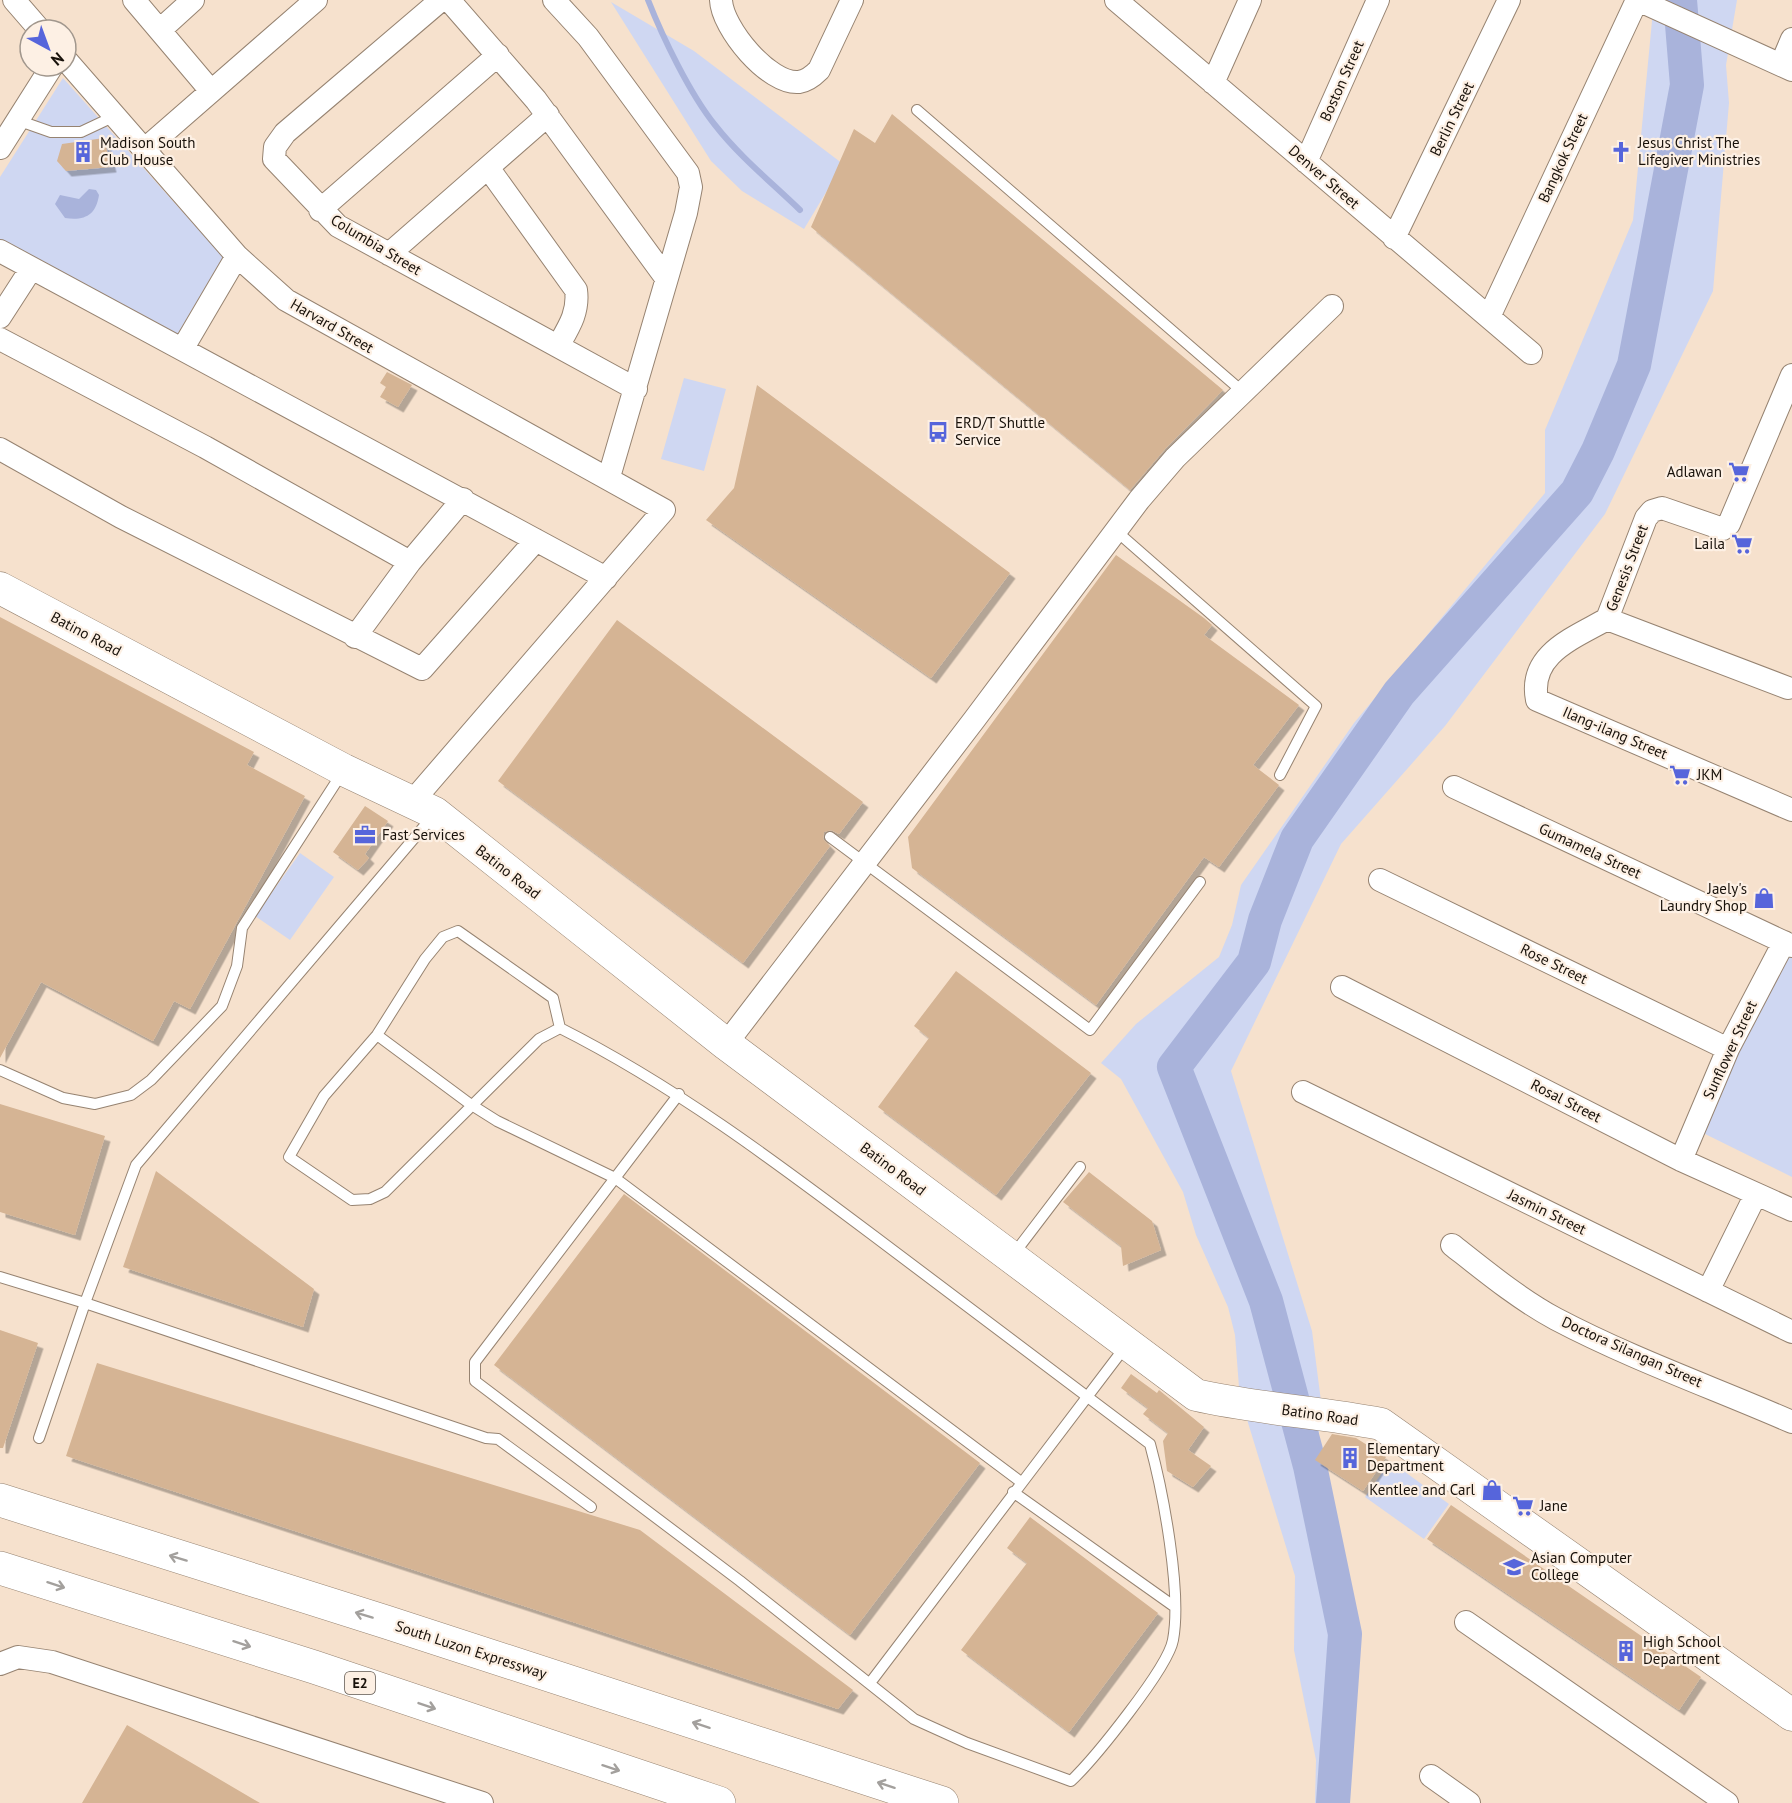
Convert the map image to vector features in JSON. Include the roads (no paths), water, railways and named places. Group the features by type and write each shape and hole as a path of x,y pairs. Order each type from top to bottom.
{"highway":[{"name":"South Luzon Expressway","path":"0,1500 942,1803"},
{"name":"E2","path":"0,1568 314,1667 719,1803"}],"main road":[{"name":"Batino Road","path":"0,588 344,770 423,808 726,1044 1196,1395 1240,1405 1322,1413 1381,1424 1792,1715"}],"street":[{"path":"14,0 30,18"},
{"path":"134,0 211,91"},
{"path":"160,30 193,0"},
{"path":"145,149 316,0"},
{"name":"Columbia Street","path":"441,0 285,133 275,147 274,159 320,210 338,226 636,389"},
{"path":"449,0 548,116 666,278"},
{"path":"555,0 588,37 688,173 691,187 686,213 609,477"},
{"path":"723,8 744,46 764,66 782,78 796,82 810,79 825,61 852,0"},
{"path":"1213,82 1250,0"},
{"name":"Boston Street","path":"1306,162 1378,0"},
{"name":"Berlin Street","path":"1394,238 1509,0"},
{"path":"1641,1 1786,68 1792,39"},
{"name":"Bangkok Street","path":"1489,317 1641,1"},
{"name":"Denver Street","path":"1123,2 1394,238 1531,353"},
{"path":"320,210 498,55"},
{"name":"Harvard Street","path":"78,74 237,256 286,300 333,328 609,477 664,510 606,578"},
{"path":"7,131 44,78"},
{"path":"389,254 548,116"},
{"path":"489,169 576,290 578,302 573,320 558,346"},
{"path":"0,251 606,578 423,808"},
{"path":"183,348 237,256"},
{"path":"0,317 31,269"},
{"path":"726,1044 1115,531 1175,458 1332,306"},
{"path":"0,339 206,447 410,562"},
{"name":"Genesis Street","path":"1607,619 1646,519 1652,511 1662,508 1723,529 1729,524 1792,375"},
{"path":"0,449 121,517 422,669 536,540"},
{"path":"355,637 410,562 463,499"},
{"path":"1607,619 1788,688"},
{"name":"Ilang-ilang Street","path":"1607,619 1553,650 1541,667 1534,686 1537,700 1792,810"},
{"name":"Gumamela Street","path":"1454,788 1788,944"},
{"name":"Rose Street","path":"1380,880 1728,1049"},
{"name":"Sunflower Street","path":"1680,1160 1728,1049 1788,944"},
{"name":"Rosal Street","path":"1342,987 1680,1160 1792,1210"},
{"name":"Jasmin Street","path":"1303,1092 1792,1332"},
{"path":"1708,1291 1756,1194"},
{"name":"Doctora Silangan Street","path":"1452,1245 1517,1294 1555,1318 1622,1350 1792,1422"},
{"path":"1466,1622 1727,1803"},
{"path":"0,1664 18,1658 52,1662 482,1803"},
{"path":"1431,1776 1469,1803"}],"lane":[{"path":"917,110 1243,392"},
{"path":"7,131 81,132 115,116"},
{"path":"1115,531 1316,706 1280,775"},
{"path":"0,1070 63,1098 95,1104 131,1095 151,1080 222,1006 237,966 242,927 344,770"},
{"path":"39,1438 84,1303 136,1165 423,808"},
{"path":"830,837 1090,1030 1200,882"},
{"path":"458,931 553,998 560,1028 539,1039 470,1104 386,1192 370,1199 352,1200 290,1157 324,1096 377,1035 425,959 443,937 458,931"},
{"path":"560,1028 609,1052 679,1094 818,1194 1150,1444 1173,1573 1175,1607 1173,1641 1162,1665 1089,1764 1071,1781 967,1743 914,1719 740,1581 475,1381 475,1362 679,1094"},
{"path":"377,1035 470,1104 497,1121 615,1178 1021,1482"},
{"path":"1011,1258 1080,1167"},
{"path":"0,1277 486,1438 498,1439 591,1507"},
{"path":"870,1683 1127,1344"},
{"path":"1013,1492 1175,1607"}],"waterway":[{"path":"648,0 678,65 696,98 715,125 735,148 800,210"},
{"path":"1333,1803 1345,1634 1310,1466 1266,1301 1174,1067 1254,962 1265,920 1297,839 1399,693 1577,492 1598,451 1634,365 1687,85 1680,0"}],"place":[{"name":"Madison South Club House","path":"83,152"},
{"name":"Jesus Christ The Lifegiver Ministries","path":"1621,152"},
{"name":"ERD/T Shuttle Service","path":"938,432"},
{"name":"Adlawan","path":"1739,472"},
{"name":"Laila","path":"1742,544"},
{"name":"JKM","path":"1680,775"},
{"name":"Fast Services","path":"365,835"},
{"name":"Jaely's Laundry Shop","path":"1764,898"},
{"name":"Elementary Department","path":"1350,1458"},
{"name":"Kentlee and Carl","path":"1492,1490"},
{"name":"Jane","path":"1523,1506"},
{"name":"Asian Computer College","path":"1514,1567"},
{"name":"High School Department","path":"1626,1651"}]}
